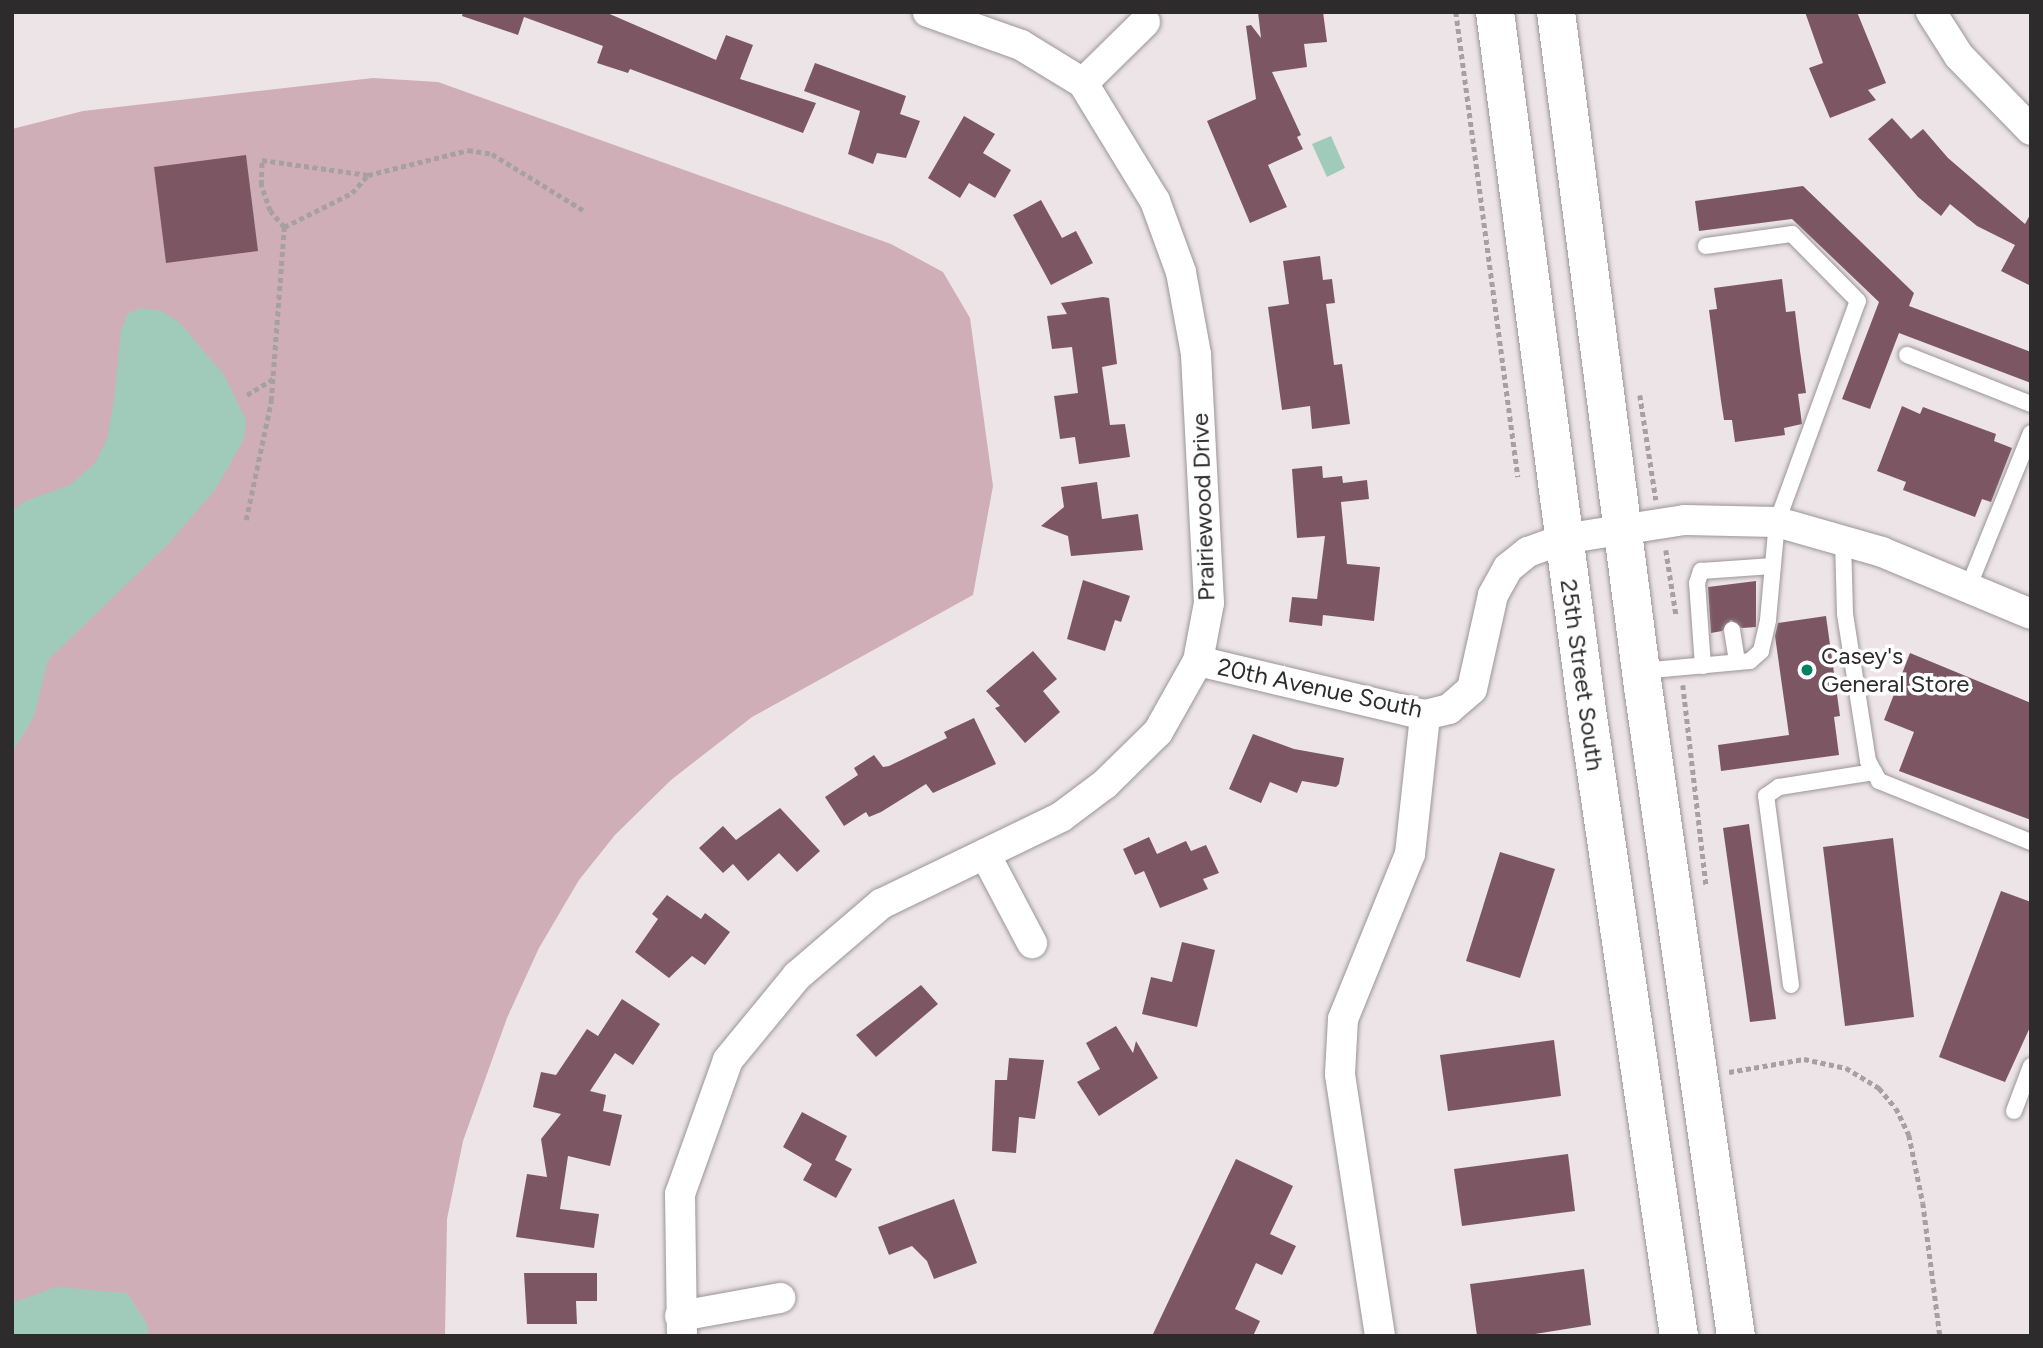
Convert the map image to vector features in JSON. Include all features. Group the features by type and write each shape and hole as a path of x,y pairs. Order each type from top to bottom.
{"main road":[{"name":"25th Street South","path":"1495,12 1563,539 1679,1336"},
{"path":"1556,12 1641,671 1736,1336"}],"street":[{"name":"Prairiewood Drive","path":"780,1298 681,1326 680,1194 728,1060 797,976 881,904 1061,817 1105,784 1158,732 1198,661 1209,603 1206,502 1195,354 1181,272 1155,201 1083,83 1021,45 928,12"},
{"path":"1931,12 1959,56 2031,130"},
{"path":"1083,83 1145,22"},
{"name":"20th Avenue South","path":"1198,661 1425,715 1449,709 1472,689 1493,595 1508,568 1528,552 1563,539 1622,527 1685,520 1777,522 1882,552 2031,614"},
{"path":"1380,1336 1340,1074 1343,1019 1410,854 1425,715"},
{"path":"985,854 1032,943"}],"lane":[{"path":"1641,671 1750,661 1761,651 1777,522 1858,301 1792,234 1706,246"},
{"path":"1907,355 2031,404"},
{"path":"1968,588 2031,433"},
{"path":"1843,541 1845,614 1868,761 1879,781 1919,800 2031,842"},
{"path":"1703,666 1697,583 1701,571 1725,576 1773,566"},
{"path":"1732,629 1737,662"},
{"path":"1791,985 1766,796 1779,787 1874,772"},
{"path":"2014,1111 2031,1066"}],"path":[{"path":"1456,12 1518,477"},
{"path":"246,520 273,379 284,227 270,211 261,185 262,160 368,175 468,150 492,154 583,210"},
{"path":"284,227 352,193 368,175"},
{"path":"247,395 273,379"},
{"path":"1729,1072 1804,1059 1846,1068 1879,1088 1896,1108 1909,1135 1923,1203 1940,1336"}],"shaded area":[{"path":"373,78 438,82 891,244 943,272 970,318 993,486 973,595 752,717 671,780 615,835 579,880 539,948 507,1018 463,1141 447,1219 445,1336 12,1336 12,129 83,111"},
{"path":"1331,136 1345,168 1327,177 1312,144"},
{"path":"142,308 162,311 180,323 224,375 246,420 244,439 215,490 168,544 48,660 34,717 12,752 12,511 25,501 70,485 96,462 107,439 121,331 128,313"},
{"path":"56,1287 127,1293 147,1324 148,1336 12,1336 12,1303"}],"building":[{"path":"463,12 605,12 716,60 726,35 753,45 740,79 816,103 803,133 630,69 628,73 597,63 603,46 524,17 518,35 462,16"},
{"path":"1258,12 1323,12 1327,42 1304,44 1307,67 1272,72 1301,135 1297,137 1303,149 1268,165 1287,207 1250,223 1207,121 1256,99 1246,26 1251,25 1261,38"},
{"path":"1805,12 1857,12 1886,83 1868,90 1876,100 1830,118 1809,68 1823,63"},
{"path":"815,63 906,96 900,114 920,121 906,158 877,153 873,164 848,154 860,111 804,91"},
{"path":"964,116 995,134 983,153 1011,170 995,198 969,183 960,198 928,178"},
{"path":"1892,118 1911,139 1923,129 1948,158 2025,224 2031,213 2031,286 2001,271 2015,245 1977,226 1950,204 1941,216 1918,197 1868,139"},
{"path":"246,155 258,251 166,263 154,167"},
{"path":"1803,186 1914,293 1909,306 2031,352 2031,383 1899,333 1870,409 1842,399 1879,302 1792,219 1699,231 1695,201"},
{"path":"1041,200 1062,238 1076,231 1093,263 1051,285 1013,215"},
{"path":"1320,256 1323,280 1332,279 1335,303 1326,304 1334,365 1342,364 1350,424 1312,429 1310,406 1282,410 1268,307 1289,304 1283,261"},
{"path":"1782,279 1786,312 1795,311 1806,393 1798,394 1802,424 1784,428 1785,435 1735,442 1732,420 1724,420 1721,401 1709,310 1717,309 1714,288"},
{"path":"1109,298 1117,364 1102,367 1110,425 1125,424 1130,457 1079,464 1075,437 1060,439 1054,396 1078,393 1072,347 1052,349 1047,316 1067,314 1061,303"},
{"path":"1902,406 1920,414 1923,407 1996,434 1994,441 2012,448 1991,502 1982,499 1975,517 1903,490 1906,482 1877,471"},
{"path":"1322,466 1323,478 1342,476 1343,483 1367,480 1369,499 1341,502 1347,564 1380,567 1374,621 1323,615 1322,626 1289,622 1292,597 1317,599 1325,536 1297,538 1292,469"},
{"path":"1097,482 1102,519 1138,514 1143,550 1071,556 1068,536 1041,526 1064,507 1061,487"},
{"path":"1083,580 1130,596 1121,622 1115,620 1105,651 1067,639"},
{"name":"Casey's General Store","path":"1756,581 1756,627 1742,628 1731,620 1722,631 1711,633 1708,587"},
{"path":"1826,616 1840,716 1834,717 1839,755 1721,771 1718,745 1789,735 1775,636 1778,623"},
{"path":"1033,651 1057,679 1043,691 1060,712 1025,743 995,708 1000,706 986,691"},
{"path":"1910,653 2031,703 2031,820 1899,771 1914,732 1884,720"},
{"path":"974,718 996,764 933,793 926,784 881,812 869,817 866,812 844,826 825,797 858,775 854,768 874,755 883,767 889,766 947,738 944,732"},
{"path":"1253,734 1294,749 1344,758 1339,784 1336,787 1302,781 1297,793 1270,782 1261,803 1229,789"},
{"path":"780,808 820,851 797,872 779,853 748,881 733,864 723,873 699,848 723,826 736,840"},
{"path":"1749,824 1776,1019 1750,1022 1723,828"},
{"path":"1149,837 1157,854 1186,841 1191,851 1206,845 1219,873 1203,879 1208,889 1160,908 1144,871 1135,875 1123,849"},
{"path":"1893,838 1914,1017 1845,1026 1823,847"},
{"path":"1500,852 1555,869 1520,978 1466,961"},
{"path":"2001,891 2031,902 2031,1025 2005,1082 1939,1057"},
{"path":"667,895 701,919 705,913 730,932 705,965 692,956 669,978 635,952 658,919 652,914"},
{"path":"1182,942 1215,950 1197,1027 1142,1014 1151,977 1172,982"},
{"path":"921,985 938,1004 876,1057 856,1035"},
{"path":"622,999 660,1024 633,1065 615,1053 590,1091 606,1095 603,1111 622,1115 610,1166 568,1156 560,1209 599,1214 594,1248 516,1237 527,1174 547,1177 541,1139 561,1114 533,1107 541,1072 556,1075 587,1029 598,1036"},
{"path":"1116,1026 1133,1053 1136,1041 1158,1078 1099,1116 1077,1082 1100,1069 1086,1043"},
{"path":"1554,1040 1561,1096 1448,1111 1440,1055"},
{"path":"1009,1058 1044,1060 1035,1119 1019,1117 1016,1153 992,1151 995,1080 1007,1080"},
{"path":"802,1112 847,1136 835,1160 852,1169 836,1198 803,1180 812,1164 783,1147"},
{"path":"1568,1154 1575,1211 1462,1226 1454,1169"},
{"path":"1236,1159 1293,1186 1270,1234 1296,1246 1282,1275 1256,1263 1235,1309 1260,1321 1253,1336 1152,1336"},
{"path":"954,1199 977,1263 934,1279 927,1261 912,1246 889,1255 878,1227"},
{"path":"1584,1269 1591,1325 1523,1336 1477,1336 1470,1284"},
{"path":"524,1273 597,1273 597,1301 576,1301 577,1324 527,1324"}],"place":[{"name":"Casey's General Store","path":"1807,670"}]}
